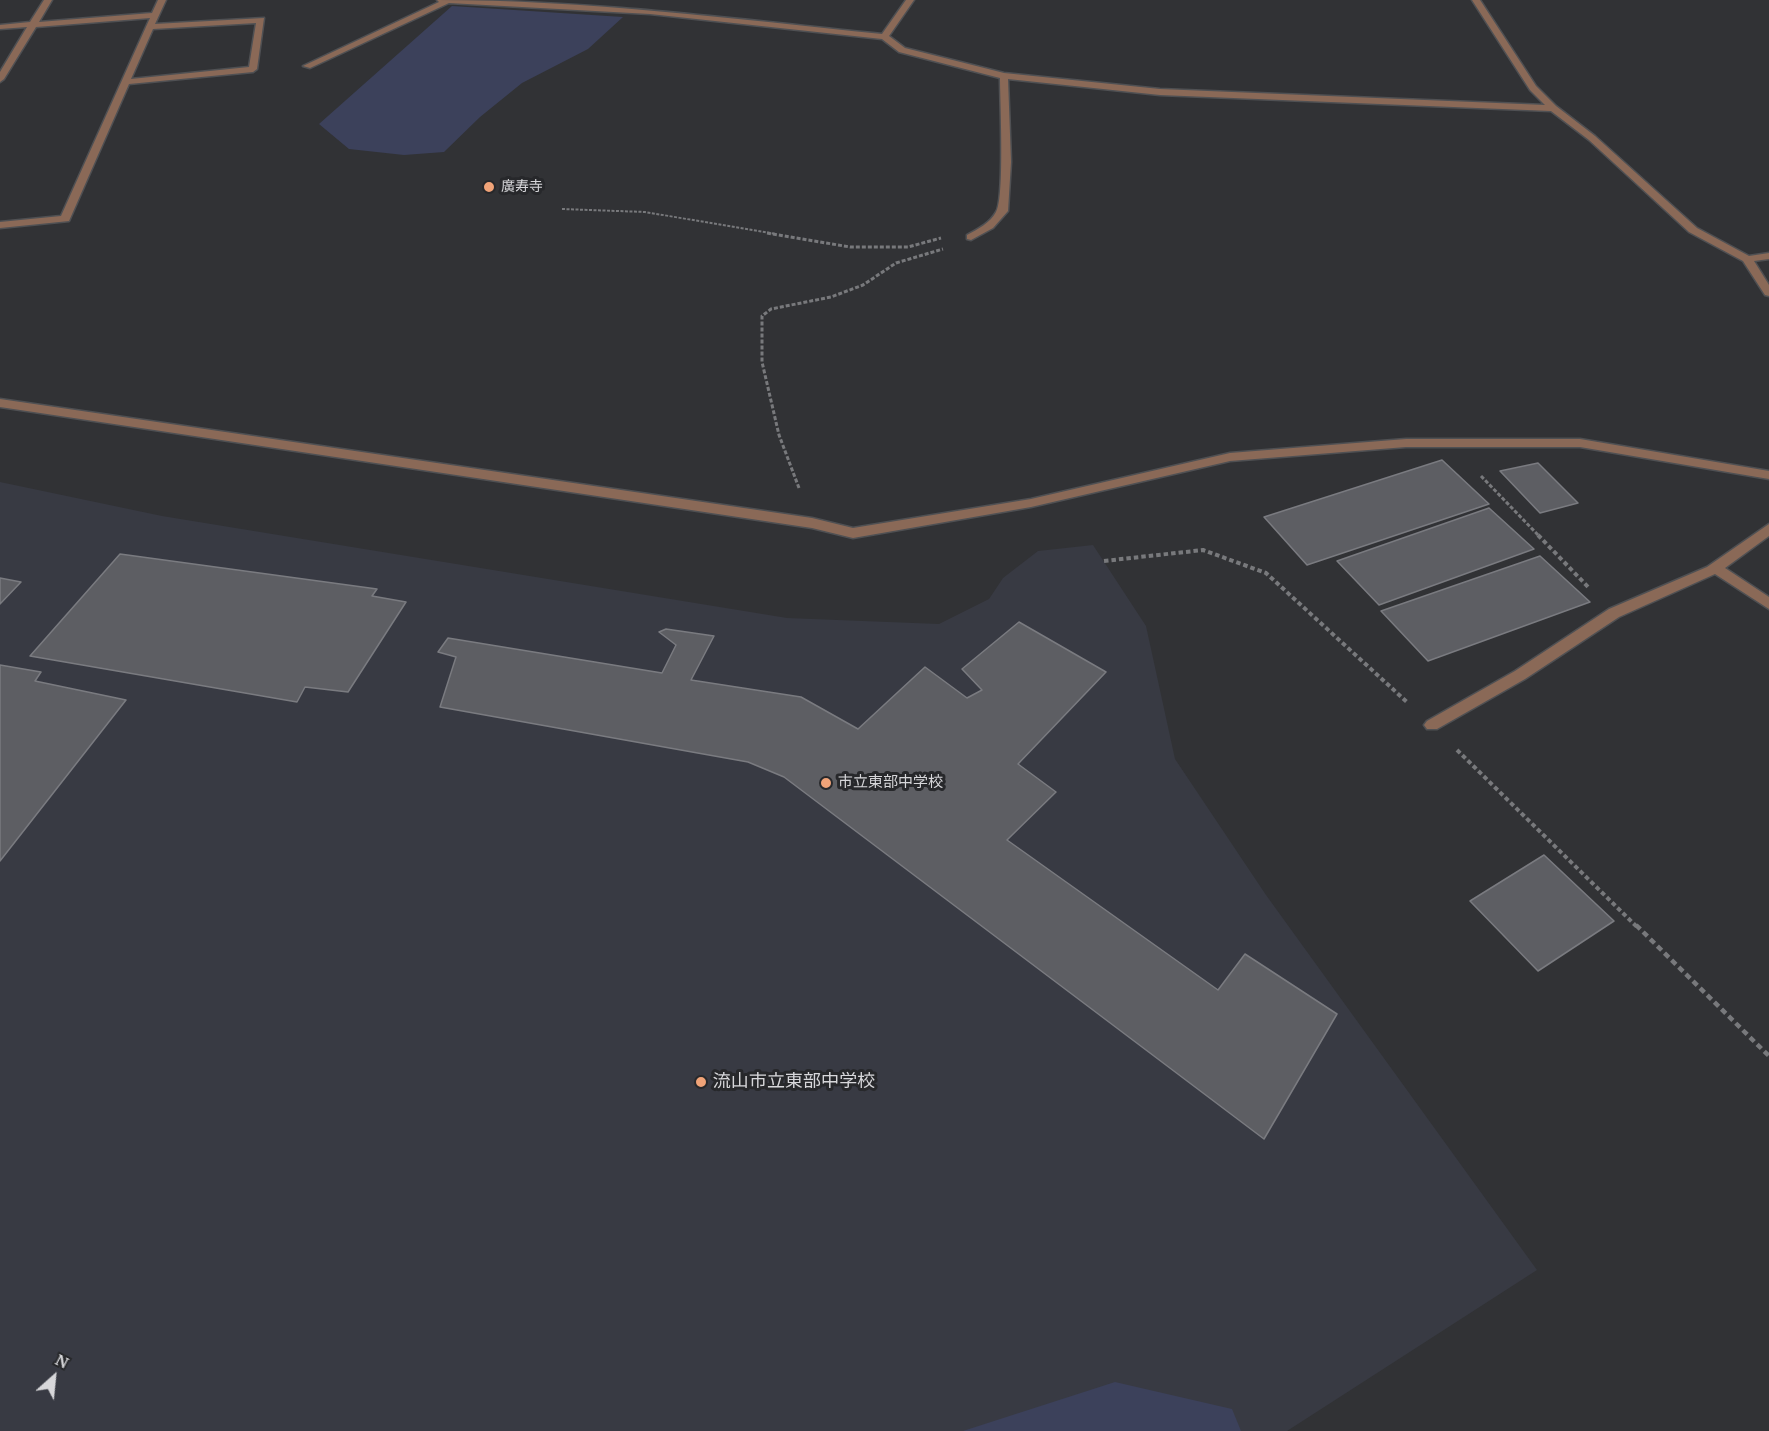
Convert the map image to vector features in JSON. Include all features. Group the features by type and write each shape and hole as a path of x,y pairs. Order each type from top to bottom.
{"street":[{"path":"0,79 48,0"},
{"path":"0,225 64,219 162,0"},
{"path":"441,0 650,12 884,37 902,50 1004,76 1161,92 1553,108"},
{"path":"884,37 910,0"},
{"path":"1476,0 1533,88 1693,230 1747,259 1769,293"},
{"path":"307,66 447,1"},
{"path":"0,27 155,15"},
{"path":"126,82 253,69 261,20 150,27"},
{"path":"971,237 989,226 1003,211 1006,162 1004,76"},
{"path":"1747,259 1769,256"},
{"path":"0,403 812,523 853,533 1030,503 1230,457 1406,443 1580,443 1769,475"},
{"path":"1432,725 1520,675 1614,613 1715,568 1769,529"},
{"path":"1715,568 1769,604"}],"path":[{"path":"562,209 645,212 850,247 908,247 949,236 971,237"},
{"path":"812,523 779,435 762,362 762,316 771,309 842,293 863,285 896,263 955,246 971,237"},
{"path":"1449,443 1614,613"},
{"path":"1104,561 1203,550 1266,573 1432,725 1769,1056"}],"shaded area":[{"path":"452,6 623,17 588,49 522,83 480,117 444,152 404,155 349,149 319,124"},
{"name":"流山市立東部中学校","path":"0,482 162,516 787,618 939,624 989,599 1003,578 1038,551 1093,545 1146,626 1175,759 1266,895 1537,1270 1287,1431 0,1431"},
{"path":"1115,1382 1232,1409 1241,1431 963,1431"}],"building":[{"path":"1442,460 1489,504 1307,565 1264,517"},
{"path":"1538,463 1578,503 1540,513 1500,471"},
{"path":"1489,508 1534,549 1379,605 1337,561"},
{"path":"120,554 377,589 372,596 406,602 348,692 305,687 297,702 30,656"},
{"path":"1540,556 1590,602 1428,661 1381,611"},
{"path":"0,578 21,582 0,604"},
{"path":"1019,622 1106,672 1018,764 1056,792 1007,840 1218,990 1245,954 1337,1014 1264,1139 784,777 748,762 440,707 456,657 438,652 448,638 662,673 676,645 659,632 666,629 714,636 691,680 801,697 858,729 925,667 967,698 982,690 962,669"},
{"path":"0,665 41,672 35,681 126,700 0,861"},
{"path":"1544,855 1614,921 1538,971 1470,901"}],"place":[{"name":"廣寿寺","path":"489,187"},
{"name":"市立東部中学校","path":"826,783"},
{"name":"流山市立東部中学校","path":"701,1082"}]}
